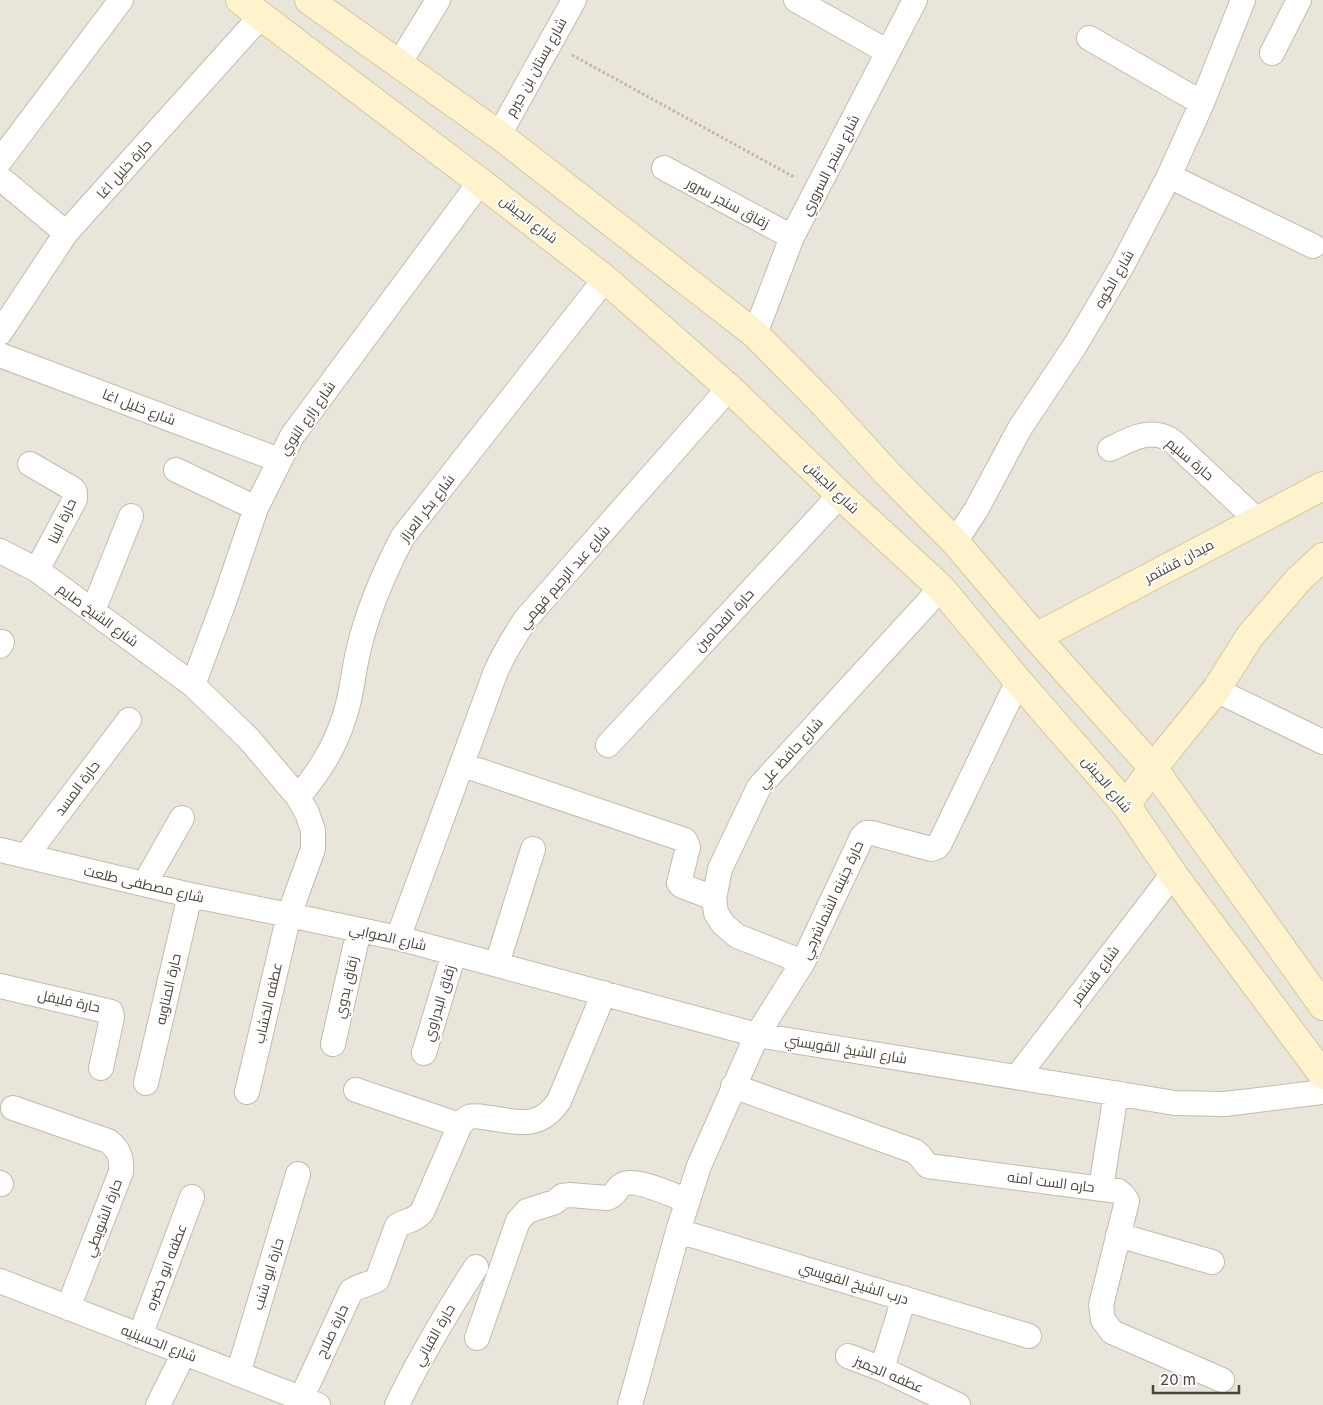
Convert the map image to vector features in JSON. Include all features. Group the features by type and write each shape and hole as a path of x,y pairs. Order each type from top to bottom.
{"main road":[{"path":"308,0 499,135 755,334 826,405 955,542 1036,637 1153,768 1323,1006"},
{"name":"شارع الجيش","path":"251,8 605,279 729,388 840,495 941,588 1018,681 1126,805 1173,874 1323,1075"},
{"name":"ميدان قشتمر","path":"1036,637 1323,486"},
{"path":"1126,805 1153,768 1216,690 1250,636 1299,579 1323,557"}],"street":[{"path":"0,161 121,0"},
{"path":"399,64 438,0"},
{"name":"شارع بستان بن حيرم","path":"499,135 574,0"},
{"path":"796,0 888,52"},
{"name":"شارع سنجر السروري","path":"755,334 792,237 915,0"},
{"name":"شارع الكوه","path":"955,542 976,510 1020,428 1076,344 1122,266 1169,176 1202,103 1243,0"},
{"path":"1272,53 1299,0"},
{"name":"حارة خليل اغا","path":"0,333 66,233 251,8"},
{"path":"1089,38 1202,103"},
{"name":"زقاق سنجر سرور","path":"664,168 792,237"},
{"path":"1169,176 1313,246"},
{"path":"0,178 66,233"},
{"name":"شارع زارع النوي","path":"193,685 256,508 292,436 480,182"},
{"name":"شارع بكر العزاز","path":"298,797 318,773 345,717 358,648 370,610 384,573 402,538 605,279"},
{"name":"شارع خليل اغا","path":"0,355 279,460"},
{"name":"شارع عبد الرحيم فهمي","path":"398,938 505,652 525,620 729,388"},
{"name":"حارة سليم","path":"1110,449 1145,435 1153,434 1167,438 1257,520"},
{"name":"حارة البنا","path":"30,464 73,488 75,495 75,499 37,570"},
{"path":"176,470 256,508"},
{"name":"حارة الفحامين","path":"608,746 840,495"},
{"path":"93,611 131,516"},
{"name":"شارع الشيخ صايم","path":"0,551 37,570 193,685"},
{"name":"شارع حافظ علي","path":"803,962 737,936 723,924 716,913 714,898 720,870 759,787 941,588"},
{"name":"حارة جنينه الشماشرجي","path":"757,1035 803,962 862,837 866,833 872,833 931,849 937,847 940,843 1018,681"},
{"path":"193,685 249,739 298,797 307,813 313,830 313,849 289,915"},
{"path":"1216,690 1323,742"},
{"name":"حارة المسد","path":"26,856 129,720"},
{"path":"463,765 682,838 688,847 679,883 682,886 714,898"},
{"path":"145,883 182,818"},
{"path":"497,964 533,849"},
{"name":"شارع مصطفى طلعت","path":"0,850 145,883 190,896 289,915"},
{"name":"شارع قشتمر","path":"1016,1077 1173,874"},
{"name":"حارة المناوبه","path":"146,1083 190,896"},
{"name":"شارع الصوابي","path":"289,915 398,938 757,1035"},
{"name":"عطفه الخشاب","path":"247,1092 289,915"},
{"name":"زقاق بدوي","path":"333,1044 359,930"},
{"name":"زقاق البدراوي","path":"424,1053 454,953"},
{"name":"حارة فليفل","path":"0,986 111,1012 112,1018 101,1068"},
{"path":"356,1090 460,1125 468,1117 480,1116 525,1123 539,1120 551,1113 559,1101 604,993"},
{"path":"630,1405 678,1231 699,1166 757,1035"},
{"name":"شارع الشيخ القويسني","path":"757,1035 1175,1102 1225,1104 1323,1092"},
{"name":"حاره الست آمنه","path":"733,1086 914,1150 920,1154 928,1166 1118,1191 1127,1200 1101,1305 1103,1320 1112,1332 1222,1380"},
{"path":"1101,1188 1116,1093"},
{"name":"حارة الشويطي","path":"13,1108 108,1141 120,1155 122,1163 121,1172 68,1308"},
{"name":"حارة صلاح","path":"310,1402 351,1291 360,1285 370,1284 376,1280 398,1226 403,1222 418,1218 422,1212 460,1125"},
{"name":"حارة ابو شنب","path":"238,1374 298,1174"},
{"path":"477,1338 518,1221 527,1211 555,1202 566,1195 606,1198 616,1194 623,1184 633,1182 688,1201"},
{"name":"عطفه ابو خضره","path":"140,1336 192,1197"},
{"name":"درب الشيخ القويسي","path":"678,1231 1029,1336"},
{"path":"1118,1235 1212,1262"},
{"name":"حارة القباني","path":"397,1405 442,1319 476,1267"},
{"name":"شارع الحسينيه","path":"0,1281 310,1402"},
{"path":"882,1369 904,1298"},
{"path":"158,1405 184,1353"},
{"name":"عطفه الجميز","path":"848,1356 882,1369 958,1405"}],"path":[{"path":"549,42 817,190"}],"shaded area":[{"path":"0,0 1323,0 1323,1405 0,1405"}]}
